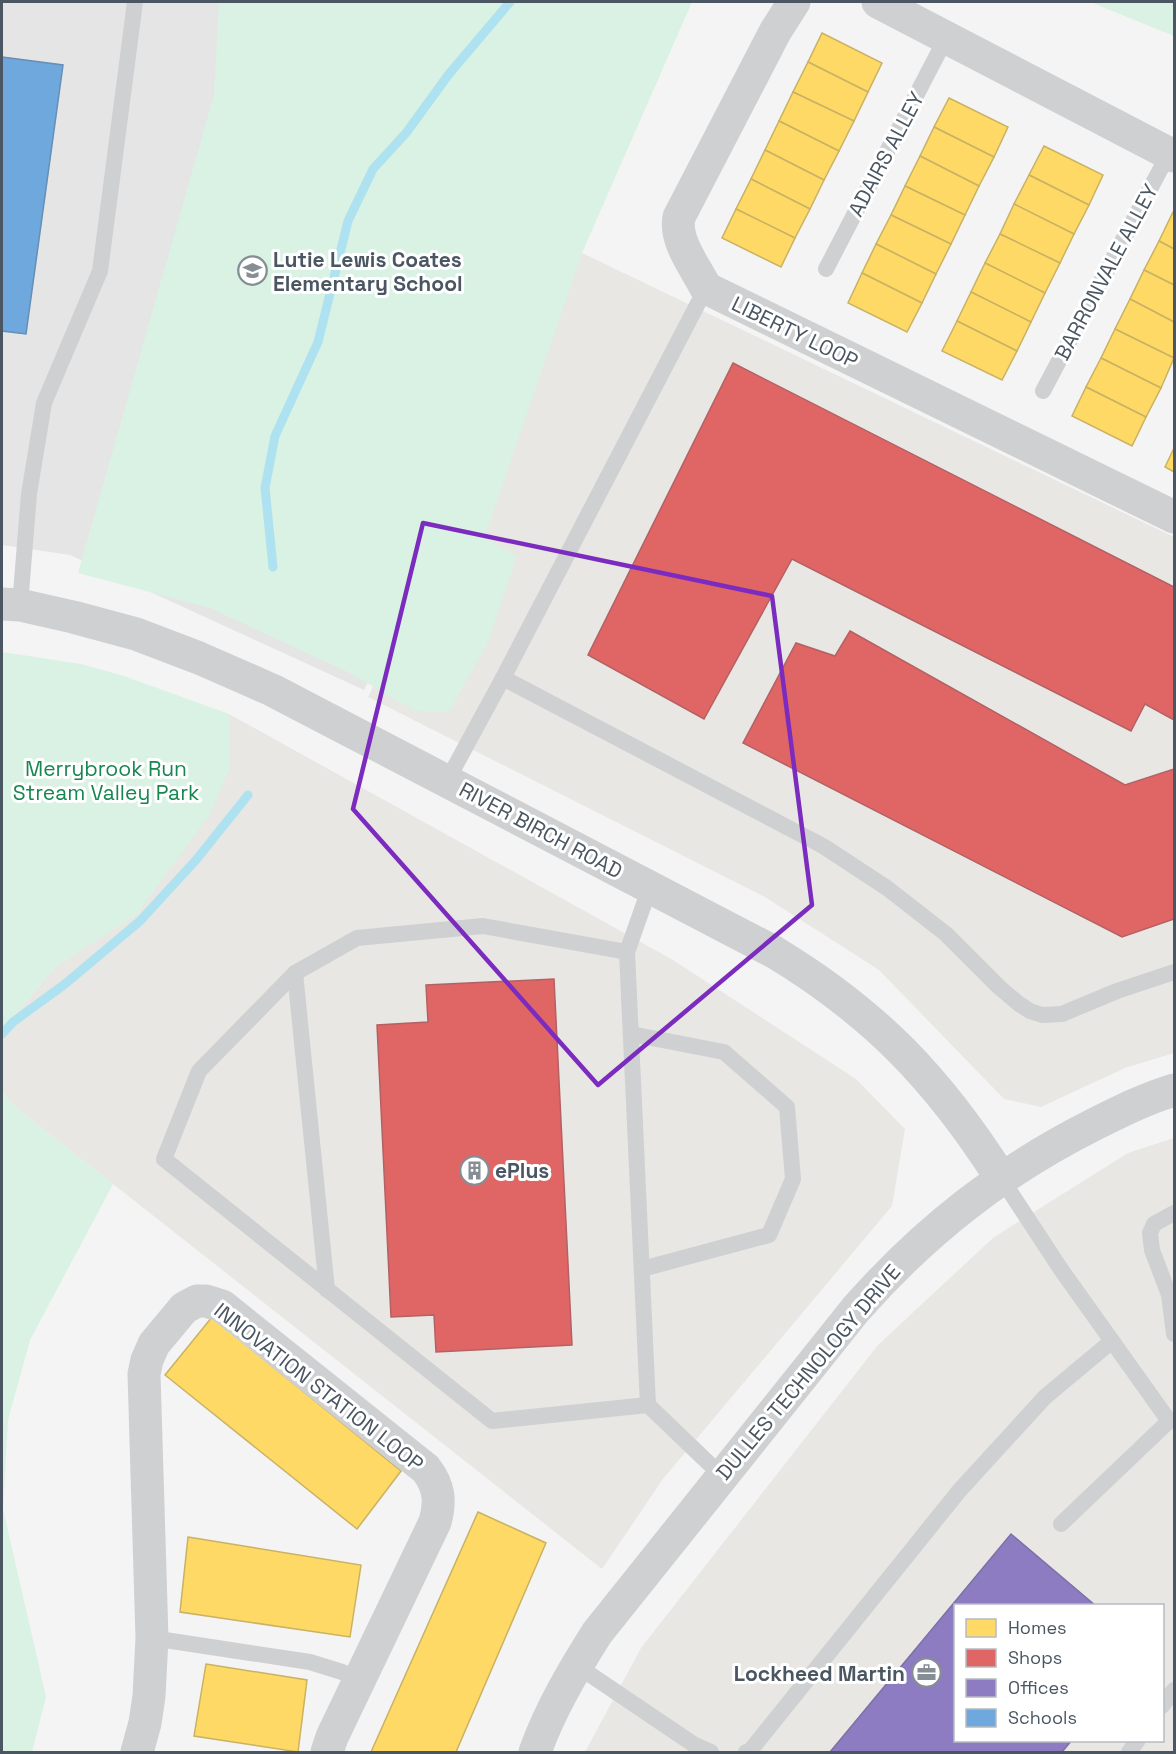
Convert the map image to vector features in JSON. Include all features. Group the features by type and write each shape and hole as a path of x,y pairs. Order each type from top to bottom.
{"street":[{"name":"LIBERTY LOOP","path":"794,2 775,32 679,217 677,225 682,241 706,288 1174,517"},
{"path":"878,2 1172,155"},
{"name":"RIVER BIRCH ROAD","path":"11,604 136,634 272,690 774,952 831,988 918,1066 969,1128 1001,1178"},
{"name":"DULLES TECHNOLOGY DRIVE","path":"535,1752 554,1706 576,1665 624,1598 880,1281 943,1222 1001,1178 1079,1132 1127,1108 1174,1090"},
{"name":"INNOVATION STATION LOOP","path":"137,1752 149,1696 152,1638 144,1374 147,1360 161,1334 188,1304 206,1300 222,1306 426,1469 437,1486 439,1498 435,1522 332,1737 327,1752"}],"lane":[{"path":"11,604 44,403 100,271 135,2"},
{"name":"ADAIRS ALLEY","path":"826,268 946,38"},
{"name":"BARRONVALE ALLEY","path":"1043,391 1172,155"},
{"path":"447,781 706,288"},
{"path":"503,678 823,846 887,888 946,934 999,987 1018,1004 1030,1011 1042,1015 1062,1014 1117,991 1174,972"},
{"path":"650,887 627,952 648,1405 722,1476"},
{"path":"627,952 483,926 357,938 295,973 199,1071 164,1159 492,1421 648,1405"},
{"path":"295,973 327,1290"},
{"path":"631,1034 724,1052 787,1107 793,1179 769,1235 642,1269"},
{"path":"1001,1178 1060,1268 1172,1420 1061,1524"},
{"path":"1174,1213 1154,1224 1150,1233 1152,1250 1169,1295 1174,1334"},
{"path":"746,1752 750,1751 959,1491 1045,1397 1112,1341"},
{"path":"152,1638 310,1662 342,1672 360,1681"},
{"path":"576,1665 693,1744 711,1752"},
{"path":"1164,1703 1174,1690"}],"highlighted area":[{"path":"423,523 772,596 812,905 598,1085 353,809"}],"shaded area":[{"name":"Lutie Lewis Coates Elementary School","path":"2,2 634,2 393,633 364,690 70,555 2,545"},
{"path":"582,253 1174,537 1174,1053 1125,1068 1041,1107 1004,1099 879,970 765,897 368,697"},
{"path":"229,714 673,960 856,1079 905,1129 892,1206 663,1479 602,1569 14,1106 2,1091 2,1031 55,967 137,914 229,770"},
{"path":"1174,1138 1174,1752 585,1752 641,1648 878,1345 994,1237 1128,1153"}],"green space":[{"name":"Lutie Lewis Coates Elementary School","path":"219,2 692,2 582,253 484,538 517,556 487,644 449,712 415,711 350,673 210,608 78,573 214,95"},
{"path":"1091,2 1174,2 1174,36 1100,6"},
{"name":"Merrybrook Run Stream Valley Park","path":"2,652 81,664 124,676 229,714 229,770 210,814 137,914 55,967 2,1031"},
{"path":"2,1091 14,1106 113,1184 30,1340 8,1420 3,1509 46,1697 32,1752 2,1752"}],"building: Homes":[{"path":"822,33 882,63 868,92 808,62"},
{"path":"808,62 868,92 854,121 793,92"},
{"path":"793,92 854,121 839,151 779,121"},
{"path":"949,98 1008,127 994,157 934,127"},
{"path":"779,121 839,151 824,180 765,150"},
{"path":"934,127 994,157 979,186 920,156"},
{"path":"1044,146 1103,175 1089,205 1029,175"},
{"path":"765,150 824,180 810,209 751,179"},
{"path":"920,156 979,186 965,215 905,186"},
{"path":"1029,175 1089,205 1074,234 1014,204"},
{"path":"751,179 810,209 795,238 736,209"},
{"path":"905,186 965,215 951,244 891,215"},
{"path":"1014,204 1074,234 1060,263 1000,234"},
{"path":"736,209 795,238 781,267 722,238"},
{"path":"1174,212 1174,249 1159,241"},
{"path":"891,215 951,244 936,274 876,244"},
{"path":"1000,234 1060,263 1045,293 985,263"},
{"path":"1159,241 1174,249 1174,285 1144,270"},
{"path":"876,244 936,274 922,303 862,273"},
{"path":"985,263 1045,293 1031,322 971,292"},
{"path":"1144,270 1174,285 1174,322 1130,299"},
{"path":"862,273 922,303 907,332 848,303"},
{"path":"971,292 1031,322 1017,351 957,321"},
{"path":"1130,299 1174,322 1174,358 1115,329"},
{"path":"957,321 1017,351 1002,380 942,351"},
{"path":"1115,329 1174,358 1161,388 1101,358"},
{"path":"1101,358 1161,388 1146,417 1086,387"},
{"path":"1086,387 1146,417 1132,446 1072,416"},
{"path":"1174,448 1174,472 1165,467"},
{"path":"212,1317 401,1471 357,1529 165,1375"},
{"path":"478,1512 546,1543 456,1752 371,1752"},
{"path":"188,1537 361,1565 350,1637 180,1612"},
{"path":"206,1664 307,1680 298,1752 194,1736"}],"building: Shops":[{"path":"733,363 1174,587 1174,720 1145,704 1131,731 792,559 704,719 588,655"},
{"path":"850,631 1125,785 1174,769 1174,919 1122,937 743,743 796,643 835,656"},
{"name":"ePlus","path":"554,979 572,1345 436,1352 434,1315 391,1317 377,1025 428,1022 426,985"}],"building: Offices":[{"name":"Lockheed Martin","path":"1011,1534 1094,1604 954,1604 954,1742 1070,1742 1062,1752 830,1752"}],"building: Schools":[{"path":"2,57 63,65 26,334 2,331"}],"waterway":[{"path":"273,567 265,488 275,436 318,342 348,221 373,169 406,133 449,74 510,2"},
{"path":"2,1034 13,1022 65,984 140,921 196,860 248,795"}],"place":[{"name":"Lutie Lewis Coates Elementary School","path":"252,271"},
{"name":"ePlus","path":"474,1170"},
{"name":"Lockheed Martin","path":"926,1673"}]}
